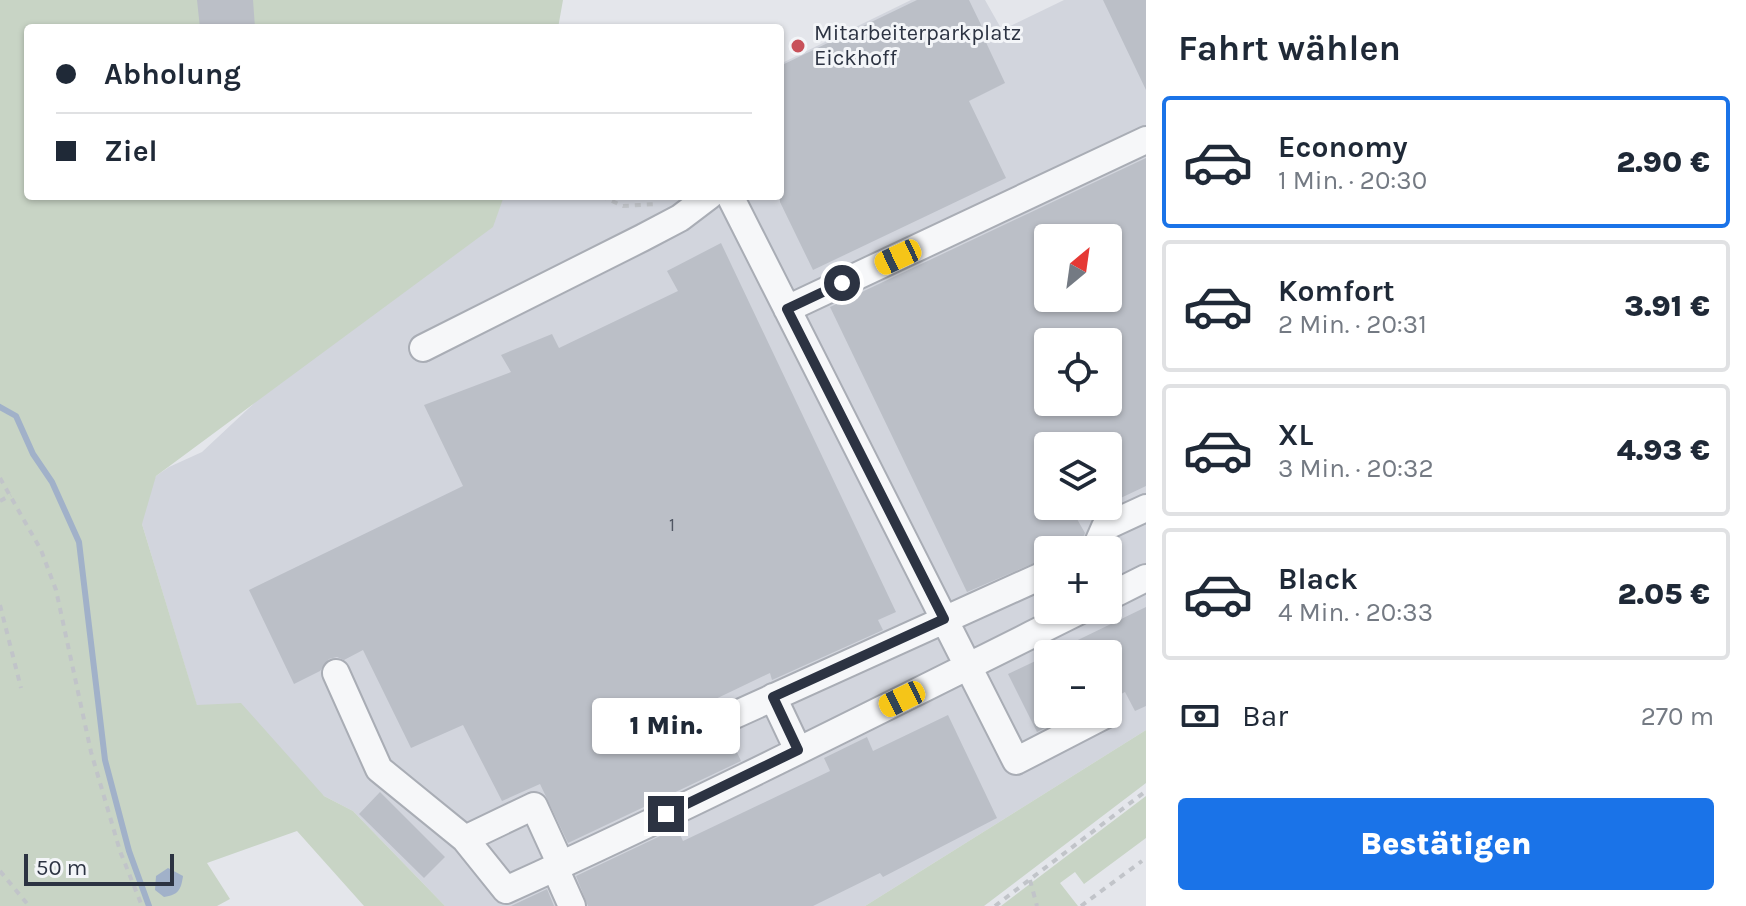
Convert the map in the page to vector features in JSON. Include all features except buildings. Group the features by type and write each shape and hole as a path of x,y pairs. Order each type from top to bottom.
{"lane":[{"path":"787,309 1146,140"},
{"path":"423,348 680,218 704,200"},
{"path":"732,200 1016,761 1079,728"},
{"path":"1101,536 1105,527 1146,508"},
{"path":"1122,590 1146,578"},
{"path":"697,732 1034,579"},
{"path":"336,673 379,769 465,839 506,890 1053,624"},
{"path":"773,697 798,750"},
{"path":"465,839 534,806 572,906"}],"path":[{"path":"610,200 623,206 668,203"},
{"path":"0,478 41,550 56,590 91,752 120,851 142,906"},
{"path":"0,501 11,495"},
{"path":"0,605 21,688"},
{"path":"995,906 1146,791"},
{"path":"1081,906 1142,861"},
{"path":"0,871 29,906"},
{"path":"1030,880 1037,906"}],"shaded area":[{"path":"911,0 985,0 1002,30 1064,0 1146,0 1146,730 865,906 445,906 353,811 324,796 197,706 142,524 142,502 156,476 202,452 265,393 493,200 784,200 784,62"}],"green space":[{"path":"0,0 563,0 559,24 24,24 24,200 503,200 493,227 156,476 142,524 197,705 241,703 324,796 353,811 445,906 364,906 297,831 207,863 230,899 217,906 0,906"},
{"path":"1146,730 1146,783 984,906 865,906"},
{"path":"1146,796 1146,838 1084,884 1075,872 1060,883 1078,906 1001,906"}],"water":[{"path":"168,868 183,876 178,891 164,897 155,890 156,876"}],"waterway":[{"path":"0,407 16,416 33,454 52,482 79,542 105,760 129,851 149,906"}],"place":[{"name":"Mitarbeiterparkplatz Eickhoff","path":"798,46"}],"route":[{"path":"666,814 798,750 773,697 944,619 787,309 842,283"}]}
